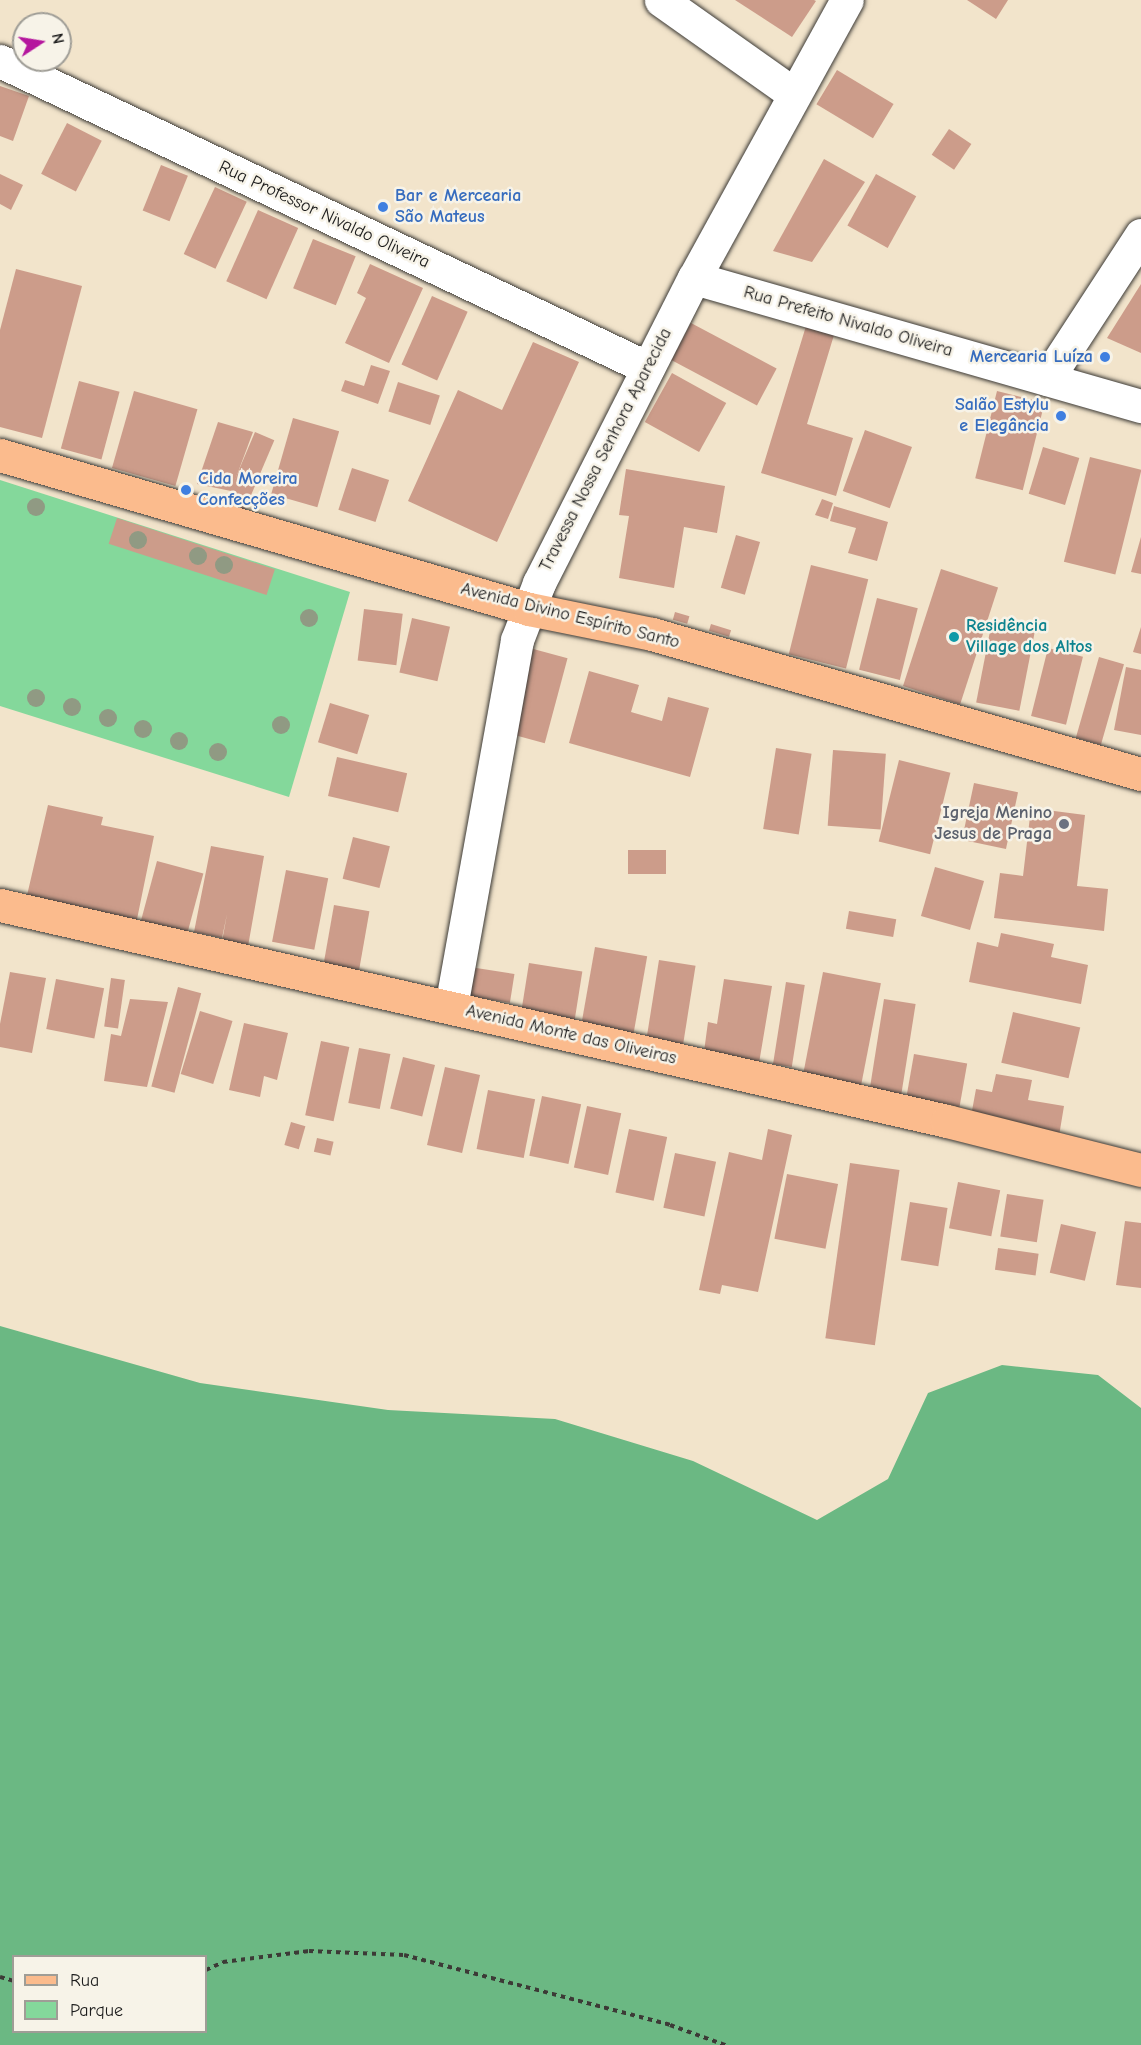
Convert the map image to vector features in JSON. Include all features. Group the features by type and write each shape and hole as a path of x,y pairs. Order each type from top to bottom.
{"main road":[{"name":"Avenida Divino Espírito Santo","path":"0,455 529,609 652,634 1141,774"},
{"name":"Avenida Monte das Oliveiras","path":"0,905 947,1121 1141,1170"}],"street":[{"path":"661,0 794,94"},
{"name":"Travessa Nossa Senhora Aparecida","path":"451,1007 517,640 539,583 694,278 847,0"},
{"name":"Rua Professor Nivaldo Oliveira","path":"0,61 648,368"},
{"path":"1047,379 1141,235"},
{"name":"Rua Prefeito Nivaldo Oliveira","path":"694,278 1141,406"}],"path":[{"path":"207,1970 223,1962 309,1951 404,1955 670,2025 725,2045"}],"green space":[{"path":"0,480 350,592 289,797 0,706"},
{"path":"0,1326 200,1383 388,1410 555,1419 693,1461 817,1520 888,1479 928,1393 1002,1365 1098,1375 1141,1408 1141,2045 0,2045"}],"building":[{"path":"735,0 814,0 816,1 792,37"},
{"path":"967,0 1008,0 996,19"},
{"path":"837,70 894,104 873,138 816,104"},
{"path":"0,86 29,96 13,141 0,136"},
{"path":"67,123 102,141 76,191 41,174"},
{"path":"949,129 971,144 954,170 932,155"},
{"path":"824,159 865,182 812,262 773,251"},
{"path":"161,165 188,176 170,221 143,210"},
{"path":"0,174 23,185 11,210 0,204"},
{"path":"876,174 916,196 888,248 847,226"},
{"path":"215,187 247,202 215,269 184,254"},
{"path":"258,210 298,228 266,299 226,281"},
{"path":"313,239 356,256 336,305 293,288"},
{"path":"370,264 423,288 389,363 345,343 366,298 357,293"},
{"path":"16,269 82,286 42,438 0,427 0,330"},
{"path":"1141,284 1141,353 1107,338"},
{"path":"432,296 468,312 437,380 401,365"},
{"path":"691,323 777,369 757,406 671,360"},
{"path":"806,326 834,335 807,424 853,438 836,496 761,473"},
{"path":"533,342 579,362 497,542 408,501 458,390 502,410"},
{"path":"371,365 390,371 378,404 341,391 345,380 364,386"},
{"path":"672,373 726,403 699,452 645,422"},
{"path":"79,381 120,392 101,459 61,449"},
{"path":"398,382 440,396 430,425 388,411"},
{"path":"134,391 197,409 175,486 112,468"},
{"path":"997,391 1045,403 1023,490 975,478"},
{"path":"293,418 339,431 317,507 271,494"},
{"path":"218,422 253,432 231,491 197,484"},
{"path":"865,430 912,447 890,508 843,491"},
{"path":"255,432 274,440 245,510 225,502"},
{"path":"1043,447 1079,458 1065,505 1029,494"},
{"path":"1090,457 1141,470 1115,575 1064,562"},
{"path":"352,468 389,480 375,522 338,510"},
{"path":"626,469 725,486 717,533 684,527 674,588 619,578 629,516 619,515"},
{"path":"822,499 833,503 828,519 815,515"},
{"path":"834,506 888,522 877,561 848,553 856,528 830,521"},
{"path":"117,518 275,569 267,595 109,544"},
{"path":"736,535 760,542 745,595 721,588"},
{"path":"1141,537 1141,574 1131,572"},
{"path":"811,565 868,579 846,669 789,654"},
{"name":"Residência Village dos Altos","path":"941,569 998,588 960,705 903,686"},
{"path":"877,598 918,608 900,680 859,670"},
{"path":"364,609 403,614 396,665 358,661"},
{"path":"675,612 689,616 687,624 673,620"},
{"path":"412,618 450,627 437,681 399,673"},
{"path":"992,621 1035,629 1019,711 976,702"},
{"path":"711,624 731,630 729,637 709,631"},
{"path":"1141,627 1141,654 1133,652"},
{"path":"526,647 568,658 545,743 503,732"},
{"path":"1048,648 1083,657 1066,725 1031,716"},
{"path":"1099,657 1124,664 1101,745 1076,738"},
{"path":"1126,667 1141,670 1141,735 1114,730"},
{"path":"589,671 639,685 631,712 662,721 668,697 709,708 690,777 569,743"},
{"path":"330,703 369,715 357,754 318,742"},
{"path":"776,748 812,754 799,835 763,829"},
{"path":"833,750 886,754 881,830 828,826"},
{"path":"337,757 407,773 398,812 328,796"},
{"path":"899,760 950,773 930,854 879,842"},
{"path":"974,783 1018,792 1006,849 962,840"},
{"path":"48,805 103,817 101,825 154,836 135,929 25,904"},
{"path":"1031,808 1085,815 1077,886 1108,889 1104,931 994,918 1000,873 1023,876"},
{"path":"353,837 390,846 379,888 343,879"},
{"path":"211,846 264,856 247,952 221,947 227,914 222,938 194,932"},
{"path":"628,850 666,850 666,874 628,874"},
{"path":"157,861 203,873 185,942 139,930"},
{"path":"935,867 984,881 970,930 921,916"},
{"path":"286,870 328,878 314,950 272,942"},
{"path":"334,905 369,911 358,977 322,971"},
{"path":"849,911 896,919 893,937 846,929"},
{"path":"1001,933 1054,944 1051,957 1088,965 1081,1004 969,982 977,942 998,947"},
{"path":"595,947 647,956 633,1036 581,1027"},
{"path":"659,960 696,966 683,1046 646,1040"},
{"path":"529,963 582,971 574,1025 521,1016"},
{"path":"470,967 514,974 510,1003 465,996"},
{"path":"10,972 46,978 32,1053 0,1047 0,1024"},
{"path":"823,972 881,983 860,1093 802,1082"},
{"path":"111,978 125,980 118,1028 104,1027"},
{"path":"56,979 104,988 94,1038 46,1029"},
{"path":"724,979 772,986 758,1069 703,1059 708,1022 717,1024"},
{"path":"786,982 805,985 792,1067 773,1064"},
{"path":"178,987 201,993 175,1093 151,1086"},
{"path":"130,999 168,1002 147,1087 104,1081 111,1034 121,1036"},
{"path":"884,999 916,1004 899,1108 868,1103"},
{"path":"200,1011 233,1021 213,1084 181,1074"},
{"path":"1013,1012 1080,1028 1069,1078 1001,1063"},
{"path":"244,1023 288,1033 277,1080 264,1076 260,1097 229,1090"},
{"path":"321,1041 349,1047 334,1121 305,1115"},
{"path":"359,1048 390,1054 380,1109 348,1103"},
{"path":"914,1054 967,1063 957,1119 904,1109"},
{"path":"403,1057 435,1065 422,1116 390,1108"},
{"path":"445,1067 480,1075 462,1153 427,1145"},
{"path":"996,1074 1032,1080 1028,1100 1064,1106 1058,1142 969,1127 976,1089 992,1092"},
{"path":"488,1090 535,1099 524,1158 477,1149"},
{"path":"542,1096 581,1104 568,1164 529,1156"},
{"path":"587,1106 621,1113 608,1175 574,1168"},
{"path":"291,1122 305,1126 299,1149 284,1145"},
{"path":"629,1129 667,1137 654,1201 615,1193"},
{"path":"768,1129 792,1135 758,1292 722,1285 720,1294 699,1290 729,1152 762,1160"},
{"path":"317,1138 334,1142 330,1155 314,1152"},
{"path":"675,1153 716,1162 704,1217 663,1208"},
{"path":"850,1163 900,1170 875,1345 825,1338"},
{"path":"787,1174 838,1184 825,1249 774,1239"},
{"path":"958,1182 1000,1190 991,1236 949,1228"},
{"path":"1007,1194 1044,1200 1037,1242 1000,1236"},
{"path":"910,1202 948,1208 938,1266 901,1260"},
{"path":"1125,1221 1141,1223 1141,1288 1116,1285"},
{"path":"1061,1224 1096,1232 1085,1281 1050,1273"},
{"path":"998,1248 1039,1254 1036,1275 995,1270"}],"place":[{"name":"Bar e Mercearia São Mateus","path":"383,207"},
{"name":"Mercearia Luíza","path":"1105,357"},
{"name":"Salão Estylu e Elegância","path":"1061,416"},
{"name":"Cida Moreira Confecções","path":"186,490"},
{"name":"Residência Village dos Altos","path":"954,637"},
{"name":"Igreja Menino Jesus de Praga","path":"1064,824"}]}
